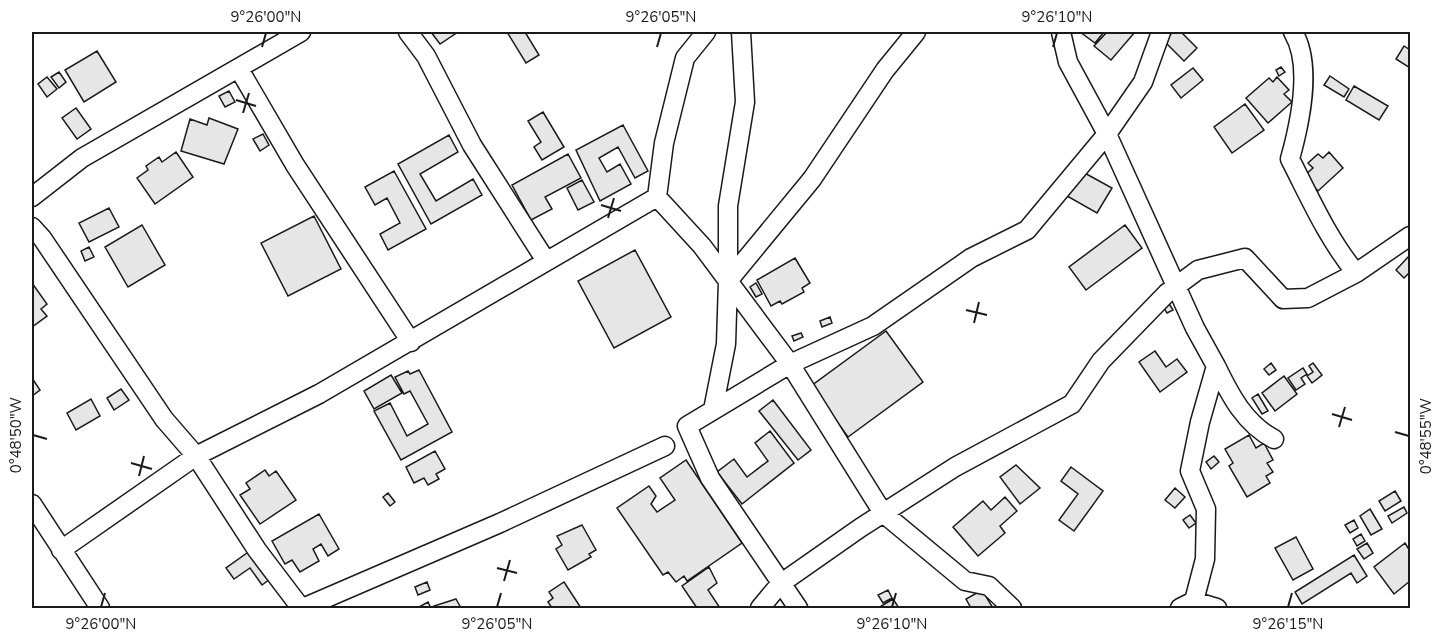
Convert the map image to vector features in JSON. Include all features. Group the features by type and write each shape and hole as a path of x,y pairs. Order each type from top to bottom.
{"street":[{"path":"32,197 82,158 301,32"},
{"path":"408,32 426,56 472,145 546,261"},
{"path":"706,32 685,58 664,143 657,197 702,246 790,364 883,513 965,581 989,586 1012,609"},
{"path":"713,410 726,344 728,206 745,102 741,32"},
{"path":"728,281 813,179 885,70 916,32"},
{"path":"1061,32 1068,62 1107,134 1178,285 1195,328 1231,397 1248,419 1274,439"},
{"path":"798,609 710,478 687,426 790,364 873,326 971,258 1028,230 1107,134 1143,82 1161,32"},
{"path":"1293,32 1301,45 1302,117 1290,159 1324,227 1340,254 1356,273"},
{"path":"239,69 295,165 411,342"},
{"path":"61,550 196,456 319,394 657,197"},
{"path":"32,227 42,238 164,419 196,456 257,550 302,609 500,523 665,446"},
{"path":"760,609 780,584 883,513 1001,440 1072,404 1101,361 1178,285 1198,270 1245,258 1283,299 1308,298 1356,273 1410,236"},
{"path":"1216,366 1200,422 1190,471 1206,509 1205,559 1187,605 1218,609"},
{"path":"32,504 100,609"}],"building":[{"path":"431,32 458,32 440,44"},
{"path":"507,32 525,32 539,55 526,63"},
{"path":"1080,32 1104,32 1095,43"},
{"path":"1107,32 1135,32 1111,60 1094,46"},
{"path":"1173,32 1181,32 1197,48 1184,61 1164,41"},
{"path":"1404,46 1410,50 1410,68 1396,59"},
{"path":"97,51 116,82 84,102 65,70"},
{"path":"1281,67 1285,72 1279,76 1276,70"},
{"path":"1193,68 1203,80 1181,98 1171,85"},
{"path":"59,72 66,82 59,88 51,77"},
{"path":"1330,76 1349,89 1344,97 1324,85"},
{"path":"47,77 57,89 47,97 38,84"},
{"path":"1277,77 1289,90 1284,94 1292,102 1268,123 1246,98 1269,78 1273,82"},
{"path":"1354,86 1388,106 1379,120 1346,100"},
{"path":"229,91 235,102 225,107 219,96"},
{"path":"1245,104 1264,130 1232,153 1214,127"},
{"path":"76,108 91,129 77,139 62,118"},
{"path":"543,112 564,147 542,160 534,147 541,142 528,121"},
{"path":"209,118 238,129 224,164 181,151 190,119 207,125"},
{"path":"623,125 648,171 635,178 618,147 599,158 607,172 620,164 631,184 600,201 576,150"},
{"path":"263,134 269,145 260,151 253,139"},
{"path":"449,135 458,152 420,174 436,201 473,179 482,195 431,224 398,164"},
{"path":"176,152 193,177 155,204 137,178 148,170 146,166 159,157 162,162"},
{"path":"1329,152 1343,168 1318,191 1304,176 1313,168 1308,163 1318,154 1323,158"},
{"path":"568,154 581,178 545,197 552,209 531,220 512,185"},
{"path":"394,171 426,229 388,250 380,234 400,223 387,198 375,205 365,187"},
{"path":"1081,171 1112,188 1097,213 1067,196"},
{"path":"582,180 594,202 578,210 567,188"},
{"path":"109,208 119,227 89,242 79,223"},
{"path":"314,216 341,269 288,296 261,243"},
{"path":"142,225 165,265 128,287 105,247"},
{"path":"1125,225 1142,248 1086,290 1069,267"},
{"path":"89,247 94,257 85,261 81,251"},
{"path":"635,250 671,317 614,348 578,281"},
{"path":"1409,256 1410,272 1404,278 1396,270"},
{"path":"795,258 810,283 802,288 804,292 782,304 780,301 771,306 757,280"},
{"path":"32,283 47,304 41,309 47,316 32,327"},
{"path":"756,283 762,294 756,297 750,287"},
{"path":"1168,302 1173,310 1167,313 1163,306"},
{"path":"830,317 832,323 822,327 820,321"},
{"path":"886,331 923,382 848,437 811,386"},
{"path":"801,333 803,337 794,341 792,336"},
{"path":"1155,351 1166,367 1177,359 1187,372 1160,392 1139,362"},
{"path":"1271,363 1276,370 1269,375 1264,369"},
{"path":"1313,363 1322,375 1312,383 1307,376 1313,372 1309,366"},
{"path":"1303,368 1307,374 1301,378 1305,384 1296,390 1288,378"},
{"path":"419,370 452,432 401,460 374,411 390,403 407,436 428,424 410,391 404,394 395,377 408,371 410,374"},
{"path":"391,375 402,393 374,409 364,391"},
{"path":"1284,376 1297,394 1275,411 1262,393"},
{"path":"32,378 40,390 32,396"},
{"path":"121,389 129,400 114,410 107,398"},
{"path":"1258,394 1268,411 1262,414 1252,398"},
{"path":"91,399 100,416 76,430 67,413"},
{"path":"773,400 811,450 798,460 759,411"},
{"path":"770,431 794,463 742,504 717,472 734,459 747,477 768,461 755,443"},
{"path":"1249,435 1256,448 1264,443 1273,460 1267,463 1273,472 1266,476 1270,483 1247,497 1229,466 1233,463 1225,449"},
{"path":"435,451 445,469 436,474 439,479 428,485 424,478 414,483 406,467"},
{"path":"1214,456 1219,462 1211,469 1206,462"},
{"path":"686,460 742,543 687,581 684,576 676,582 668,572 663,575 617,508 649,486 656,496 651,504 657,512 675,500 660,478"},
{"path":"1016,465 1040,488 1020,504 1000,477"},
{"path":"1071,467 1103,491 1074,531 1059,520 1078,494 1061,481"},
{"path":"265,470 269,476 276,471 296,500 260,524 240,495 250,489 246,483"},
{"path":"1175,488 1185,497 1175,508 1165,500"},
{"path":"1395,491 1401,501 1385,511 1379,501"},
{"path":"388,493 395,502 390,506 383,497"},
{"path":"1005,497 1017,511 1000,526 1005,533 978,556 953,527 983,501 991,510"},
{"path":"1404,507 1407,513 1392,523 1388,516"},
{"path":"1370,509 1382,529 1371,535 1360,516"},
{"path":"319,514 339,549 328,556 321,544 313,549 319,561 300,572 292,560 285,564 272,541"},
{"path":"1190,515 1196,523 1189,528 1183,520"},
{"path":"1354,520 1358,528 1350,533 1345,525"},
{"path":"582,525 596,550 589,554 591,557 568,570 556,549 562,545 557,536"},
{"path":"1361,534 1365,541 1357,546 1353,539"},
{"path":"1296,537 1313,569 1293,580 1275,548"},
{"path":"1367,543 1373,553 1364,559 1357,549"},
{"path":"1405,543 1410,551 1410,581 1394,594 1374,567"},
{"path":"254,548 274,576 262,585 250,568 234,579 226,568"},
{"path":"1354,555 1367,576 1357,583 1351,573 1302,604 1295,592"},
{"path":"709,567 717,583 708,590 720,608 697,608 682,586"},
{"path":"427,582 430,590 418,595 415,587"},
{"path":"564,582 581,608 552,608 548,602 553,598 549,592"},
{"path":"888,590 892,598 883,603 878,595"},
{"path":"982,590 993,608 971,608 966,599"},
{"path":"456,599 461,608 436,608 434,606"},
{"path":"893,599 899,608 878,608"},
{"path":"428,602 431,608 419,607"}]}
